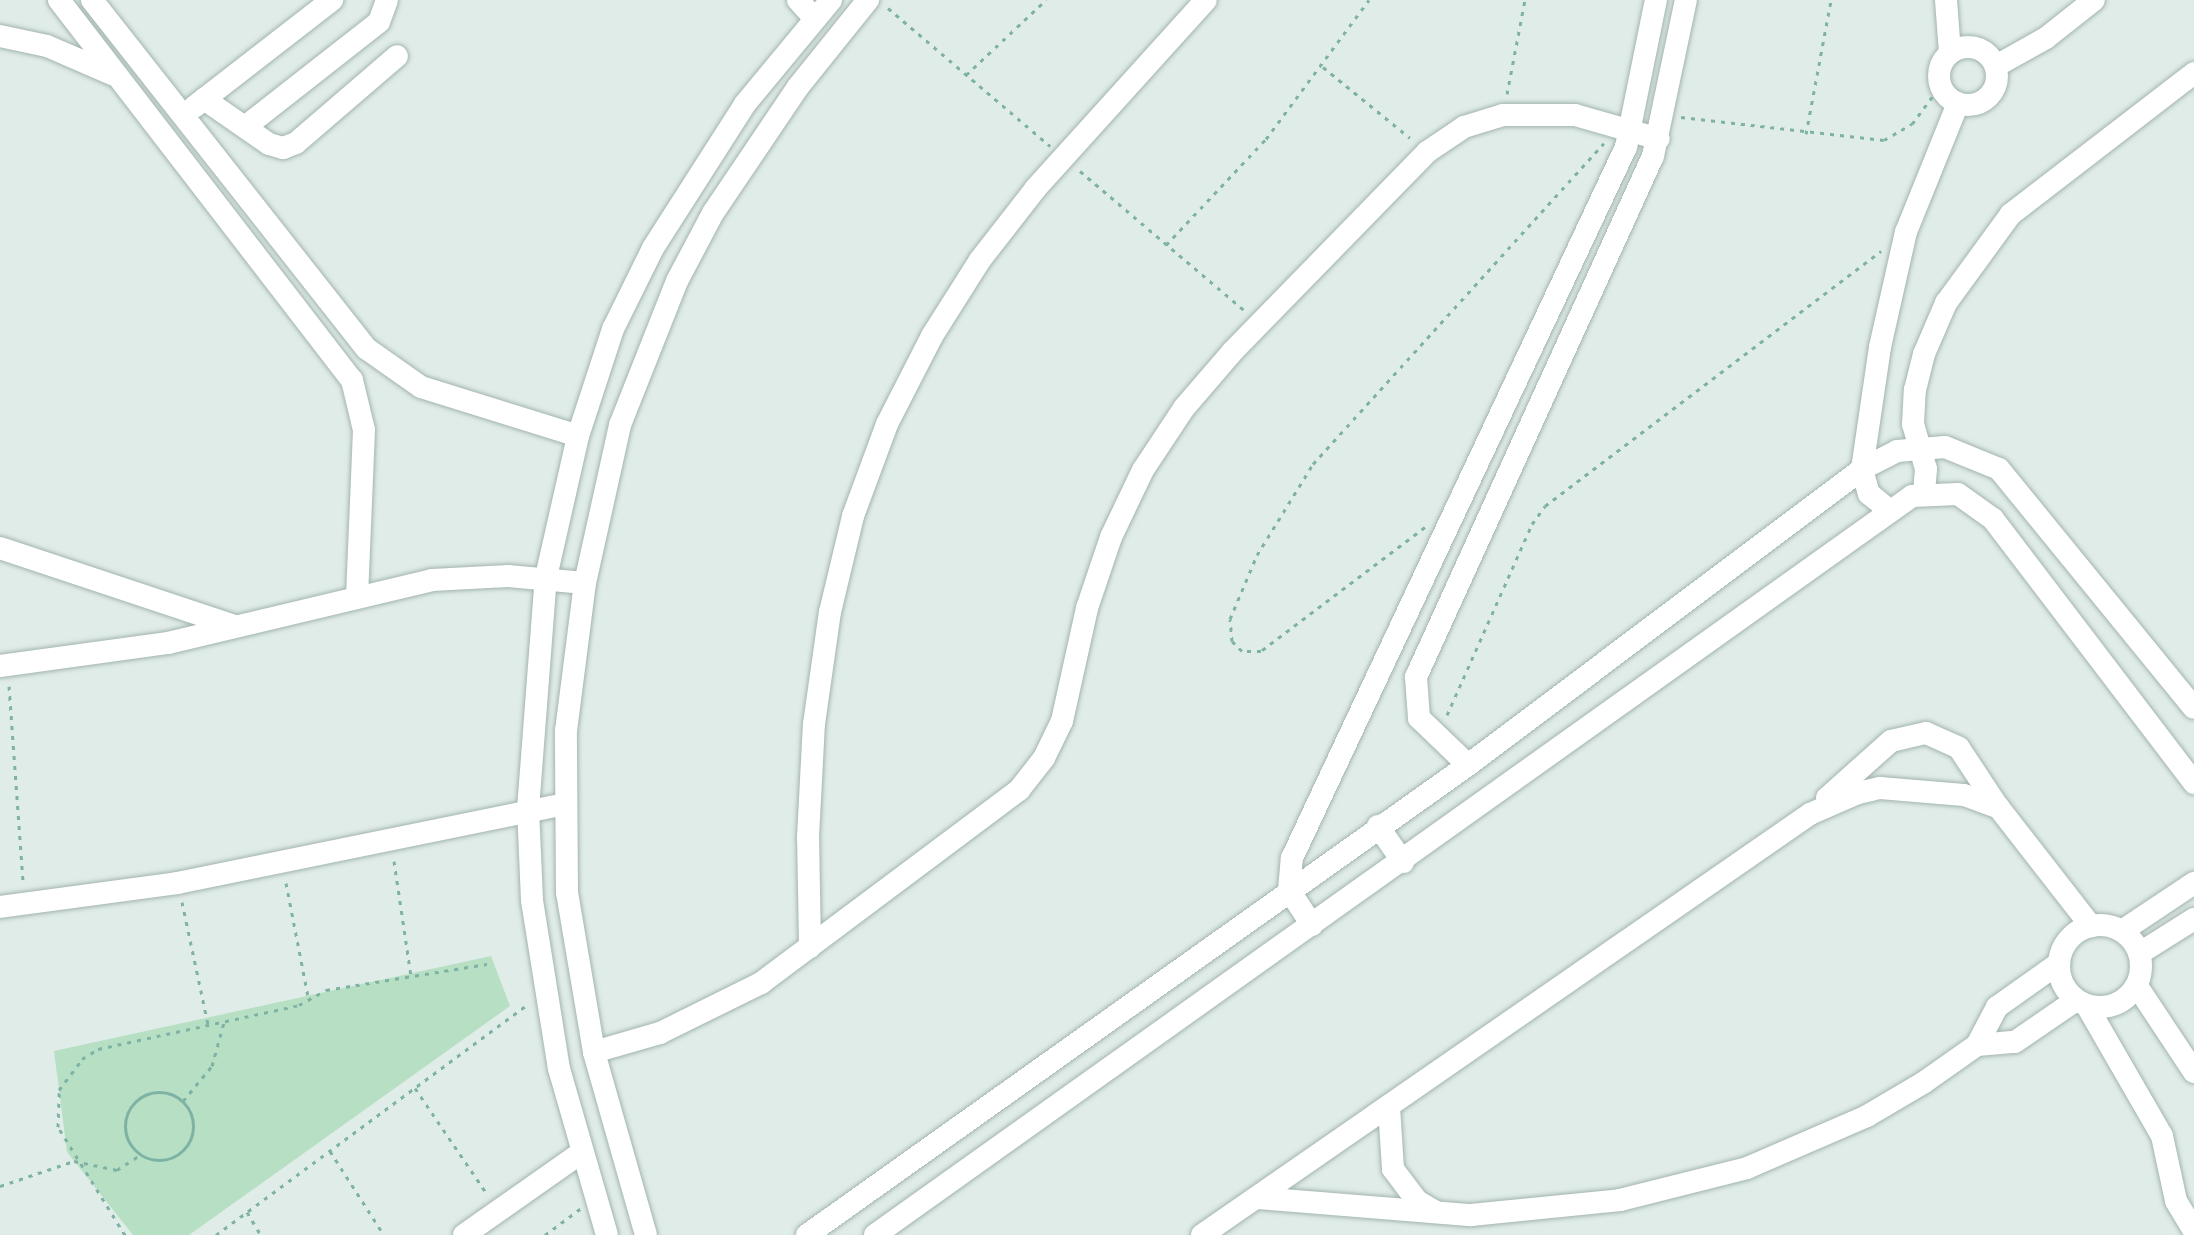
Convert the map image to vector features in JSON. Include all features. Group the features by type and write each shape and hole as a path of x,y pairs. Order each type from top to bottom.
{"street":[{"path":"59,0 352,380 364,430 357,595"},
{"path":"92,0 355,337 379,360 436,393 578,436"},
{"path":"182,116 332,0"},
{"path":"245,127 379,22 387,0"},
{"path":"798,0 815,19"},
{"path":"635,1205 604,1227 582,1152 544,992 528,809 546,577 578,436 613,329 653,248 745,104 831,0"},
{"path":"646,1235 594,1052 567,893 564,804 566,731 585,583 620,425 677,281 713,213 798,87 868,0"},
{"path":"810,947 808,837 814,724 830,612 853,516 887,424 932,336 980,260 1036,188 1206,0"},
{"path":"1312,925 1289,890 1297,842 1448,530 1625,128 1656,0"},
{"path":"1468,765 1436,740 1419,718 1416,677 1433,633 1659,139 1686,0"},
{"path":"1946,0 1950,53 1939,74 1941,85 1958,103"},
{"path":"1996,66 2046,38 2094,0"},
{"path":"0,36 68,53 120,79"},
{"path":"1950,53 1981,50 1996,66 1993,92 1983,101 1958,103"},
{"path":"204,99 269,144 290,146 397,56"},
{"path":"1924,492 1926,469 1916,447 1915,390 1924,354 1946,303 1986,243 2039,188 2194,73"},
{"path":"1889,510 1869,494 1862,469 1882,333 1906,232 1958,103"},
{"path":"594,1052 708,1013 810,947 1019,790 1044,758 1062,721 1087,608 1111,537 1143,470 1184,408 1233,351 1427,152 1464,127 1503,115 1575,115 1659,139"},
{"path":"807,1235 1378,826 1468,765 1862,469 1916,447 1974,454 1999,469 2194,708"},
{"path":"875,1235 1403,862 1889,510 1924,492 1958,494 1993,519 2194,783"},
{"path":"0,548 234,626"},
{"path":"4,666 115,653 432,580 546,577 585,583"},
{"path":"1405,622 1421,633 1433,633"},
{"path":"1385,662 1400,663 1416,677"},
{"path":"1202,1235 1810,814 1891,741 1926,733 1959,748 1999,808 2091,926"},
{"path":"1810,814 1880,788 1964,795 1999,808"},
{"path":"0,907 177,883 564,804"},
{"path":"1378,826 1403,862"},
{"path":"2122,931 2194,883"},
{"path":"2140,953 2189,922 2167,902"},
{"path":"1977,1045 1997,1007 2059,963 2072,935 2091,926 2122,931 2140,953 2137,986 2194,1072"},
{"path":"2059,963 2062,984 2082,1003 2162,1136 2176,1201 2194,1231"},
{"path":"1258,1198 1435,1212 1526,1211 1620,1200 1747,1168 1867,1116 1977,1045 2015,1042 2082,1003 2116,1005 2137,986"},
{"path":"1389,1107 1393,1169 1417,1201 1435,1212"},
{"path":"464,1235 582,1152"}],"path":[{"path":"966,75 1046,0"},
{"path":"1166,245 1234,176 1323,67 1369,0"},
{"path":"1503,115 1525,0"},
{"path":"1806,134 1831,0"},
{"path":"1323,67 1427,152"},
{"path":"1665,115 1806,134 1884,140 1912,124 1941,85"},
{"path":"1448,530 1434,526 1417,531 1261,651 1242,651 1232,641 1230,619 1252,566 1313,464 1625,128"},
{"path":"1436,740 1532,524 1545,506 1906,232"},
{"path":"4,666 24,906"},
{"path":"391,837 411,976"},
{"path":"281,860 309,1001"},
{"path":"177,883 208,1025"},
{"path":"125,1235 74,1161 58,1127 56,1108 59,1090 75,1065 98,1049 309,1001 326,990 487,964"},
{"path":"216,1235 544,992"},
{"path":"183,1101 212,1066 224,1022"},
{"path":"415,1088 498,1211"},
{"path":"155,1092 183,1101 194,1121 189,1143 162,1161 140,1155 127,1139 129,1109 155,1092"},
{"path":"330,1151 384,1235"},
{"path":"0,1186 74,1161 117,1170 140,1155"},
{"path":"545,1235 595,1196"},
{"path":"247,1212 261,1235"}],"green space":[{"path":"491,956 510,1006 189,1235 133,1235 67,1152 54,1051"}]}
